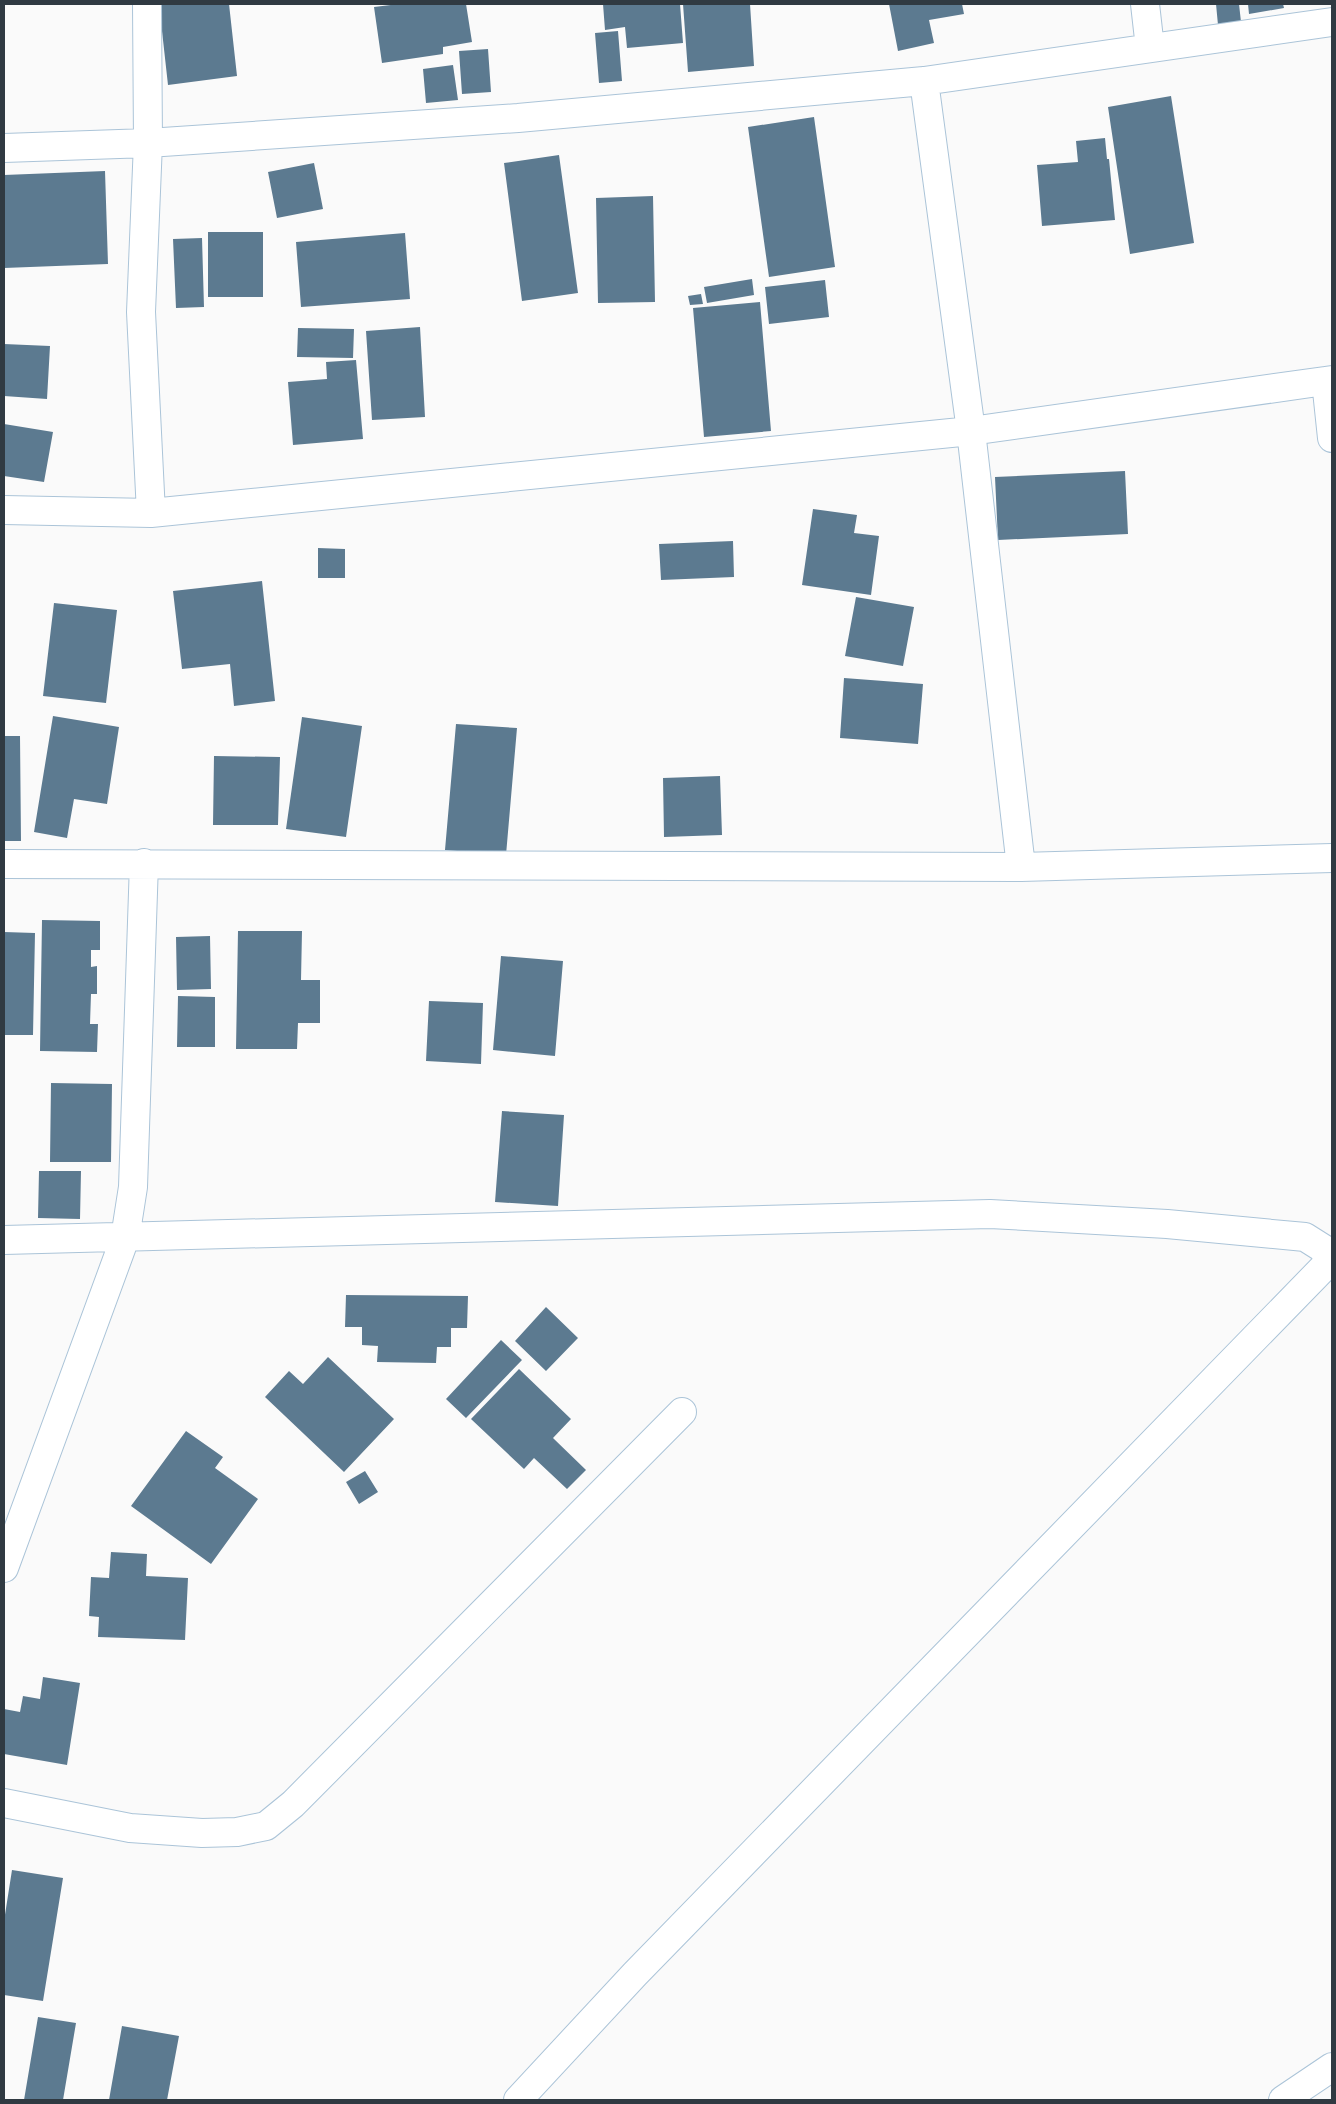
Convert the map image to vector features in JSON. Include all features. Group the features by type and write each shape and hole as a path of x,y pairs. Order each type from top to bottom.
{"street":[{"path":"147,4 148,143 141,312 151,513"},
{"path":"1145,4 1150,48"},
{"path":"4,148 148,143 518,118 924,81 1332,22"},
{"path":"924,81 972,431 1021,867"},
{"path":"4,510 151,513 972,431 1329,380 1332,438"},
{"path":"4,864 1021,867 1332,858"},
{"path":"4,1568 125,1238 133,1187 144,863"},
{"path":"4,1240 990,1214 1167,1224 1304,1238 1324,1250 1327,1257 1325,1266 642,1966 518,2100"},
{"path":"4,1802 130,1828 202,1833 237,1832 266,1826 293,1804 682,1412"},
{"path":"1283,2100 1332,2068"}],"building":[{"path":"159,4 229,4 237,76 168,85"},
{"path":"399,4 466,4 472,42 443,47 443,54 382,63 374,7"},
{"path":"603,4 680,4 683,43 627,48 625,27 605,30"},
{"path":"683,4 750,4 754,66 688,72"},
{"path":"889,4 962,4 964,14 929,20 934,43 898,51"},
{"path":"1216,4 1239,4 1241,22 1218,25"},
{"path":"1248,4 1283,4 1284,8 1249,14"},
{"path":"618,31 622,81 599,83 595,33"},
{"path":"488,49 491,92 462,94 459,51"},
{"path":"453,65 458,100 426,103 423,69"},
{"path":"1171,96 1194,243 1130,254 1108,107"},
{"path":"814,117 835,267 769,277 748,127"},
{"path":"1105,138 1115,220 1042,226 1037,165 1078,162 1076,141"},
{"path":"559,155 578,293 522,301 504,163"},
{"path":"314,163 323,209 277,218 268,172"},
{"path":"105,171 108,264 4,268 4,175"},
{"path":"653,196 655,302 598,303 596,198"},
{"path":"208,232 263,232 263,297 208,297"},
{"path":"405,233 410,299 301,307 296,242"},
{"path":"202,238 204,307 176,308 173,239"},
{"path":"752,279 754,295 707,303 704,287"},
{"path":"825,280 829,317 769,324 765,287"},
{"path":"701,294 703,304 690,305 688,296"},
{"path":"760,302 771,431 704,437 693,308"},
{"path":"420,327 425,417 372,420 366,331"},
{"path":"298,328 354,329 353,358 297,357"},
{"path":"4,344 50,346 47,399 4,396"},
{"path":"356,360 363,439 293,445 288,382 327,379 326,362"},
{"path":"4,424 53,432 44,482 4,476"},
{"path":"1125,471 1128,534 998,540 995,477"},
{"path":"813,509 857,515 854,533 879,536 871,595 802,585"},
{"path":"733,541 734,577 661,580 659,544"},
{"path":"318,548 345,549 345,578 318,578"},
{"path":"262,581 275,701 234,706 230,664 182,669 173,591"},
{"path":"856,597 914,607 903,666 845,656"},
{"path":"54,603 117,610 106,703 43,696"},
{"path":"844,678 923,684 918,744 840,738"},
{"path":"53,716 119,727 107,804 74,799 67,838 34,832"},
{"path":"302,717 362,726 346,837 286,829"},
{"path":"456,724 517,728 506,855 445,850"},
{"path":"4,736 20,736 21,841 4,841"},
{"path":"214,756 280,757 278,825 213,825"},
{"path":"720,776 722,835 664,837 663,778"},
{"path":"42,920 100,921 100,950 91,950 91,967 97,966 97,994 91,994 90,1024 98,1024 97,1052 40,1051"},
{"path":"238,931 302,931 301,980 320,980 320,1023 298,1023 297,1049 236,1049"},
{"path":"4,932 35,933 33,1035 4,1035"},
{"path":"210,936 211,989 177,990 176,937"},
{"path":"501,956 563,961 555,1056 493,1050"},
{"path":"178,996 215,997 215,1047 177,1047"},
{"path":"429,1001 483,1003 481,1064 426,1061"},
{"path":"51,1083 112,1084 111,1162 50,1162"},
{"path":"502,1111 564,1115 558,1206 495,1202"},
{"path":"39,1171 81,1171 80,1219 38,1218"},
{"path":"346,1295 468,1296 467,1328 451,1328 451,1347 437,1347 436,1363 377,1362 378,1346 362,1345 362,1327 345,1327"},
{"path":"546,1307 578,1338 546,1371 515,1341"},
{"path":"501,1340 522,1360 466,1418 446,1399"},
{"path":"328,1357 394,1419 344,1472 265,1397 289,1371 303,1384"},
{"path":"519,1369 571,1419 553,1438 586,1470 567,1489 534,1458 524,1469 471,1419"},
{"path":"186,1431 223,1457 215,1468 258,1499 211,1564 131,1506"},
{"path":"365,1471 378,1492 359,1504 346,1482"},
{"path":"111,1552 147,1554 146,1576 188,1578 185,1640 98,1637 99,1617 89,1616 91,1577 109,1578"},
{"path":"43,1677 80,1683 67,1765 4,1754 4,1709 20,1712 23,1696 40,1699"},
{"path":"12,1870 63,1878 43,2001 4,1995 4,1921"},
{"path":"38,2017 76,2023 63,2100 24,2100"},
{"path":"122,2026 179,2036 167,2100 109,2100"}]}
